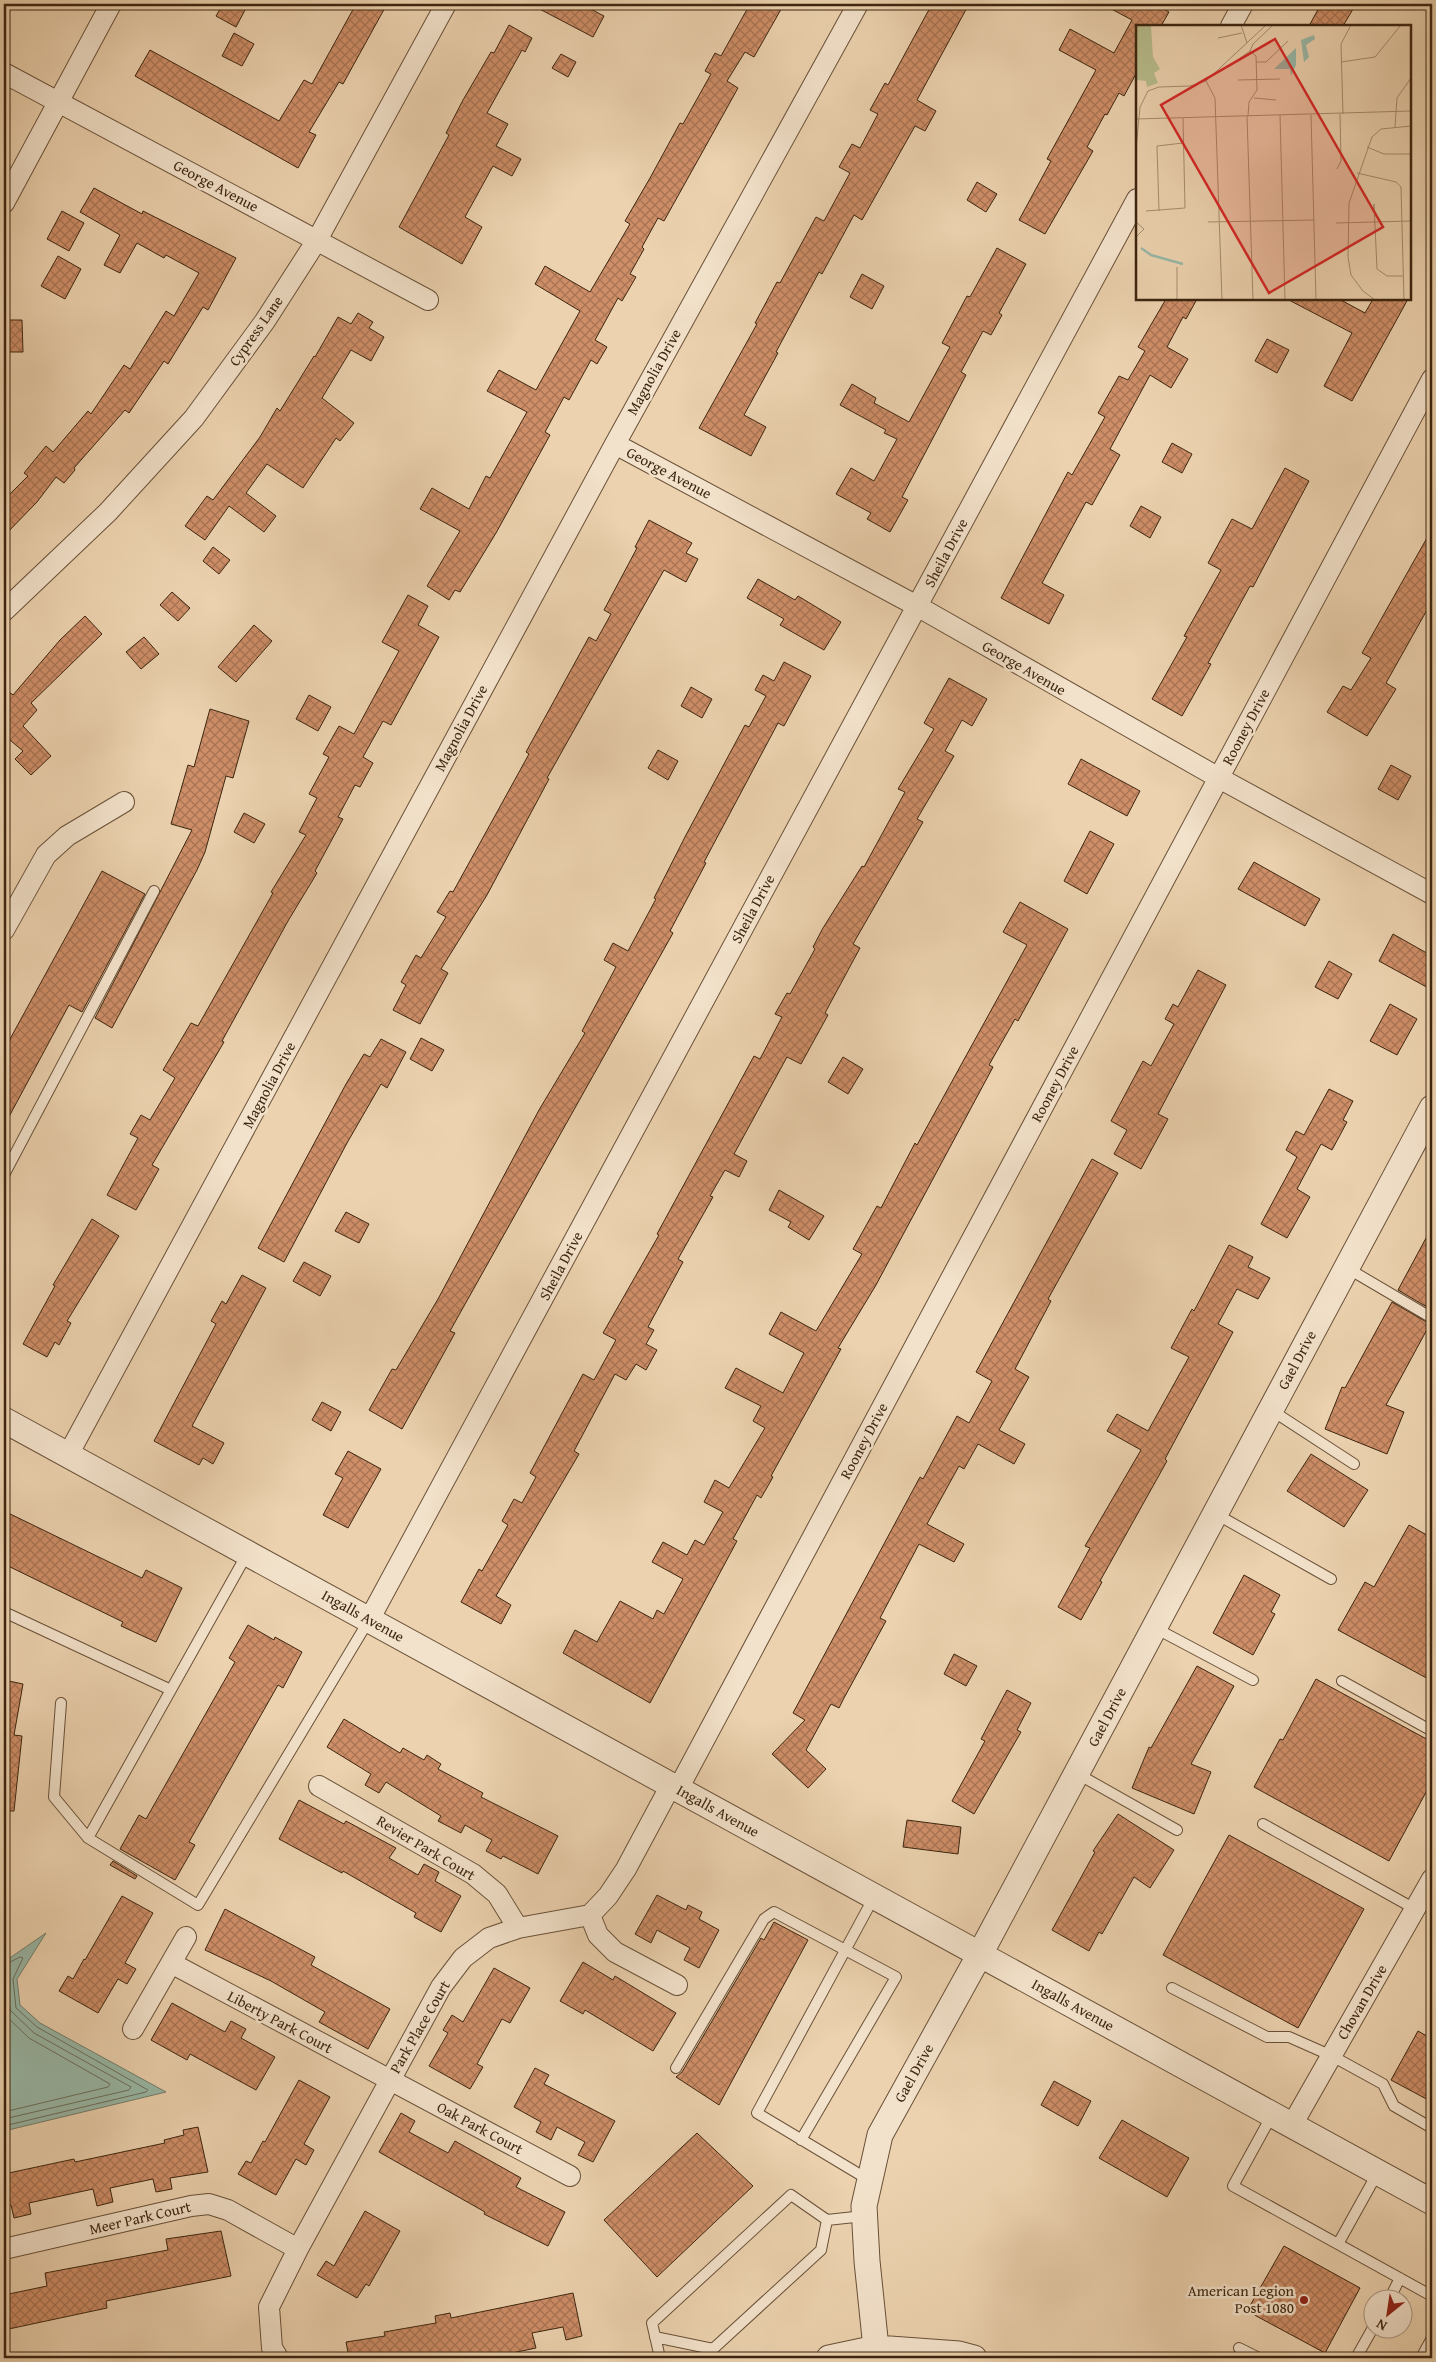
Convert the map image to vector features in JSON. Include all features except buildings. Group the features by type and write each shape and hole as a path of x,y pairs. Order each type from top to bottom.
{"street":[{"path":"4,203 111,4"},
{"name":"Cypress Lane","path":"4,611 108,512 194,418 265,321 317,240 446,4"},
{"name":"Magnolia Drive","path":"68,1455 615,444 858,4"},
{"path":"1232,25 1243,4"},
{"name":"George Avenue","path":"4,73 428,300"},
{"name":"Sheila Drive","path":"369,1620 1136,201"},
{"name":"Rooney Drive","path":"674,1787 1219,778 1432,379"},
{"name":"George Avenue","path":"615,444 917,606 1219,778 1432,894"},
{"path":"4,930 46,856 67,836 124,802"},
{"name":"Gael Drive","path":"877,2353 867,2261 864,2206 880,2136 980,1954 1432,1108"},
{"name":"Ingalls Avenue","path":"4,1420 1432,2202"},
{"name":"Revier Park Court","path":"319,1786 473,1874 497,1894 518,1928"},
{"path":"674,1787 626,1869 608,1896 590,1914 598,1935 615,1952 677,1985"},
{"name":"Chovan Drive","path":"1282,2120 1332,2056 1431,1882"},
{"name":"Park Place Court","path":"278,2358 272,2348 269,2307 298,2249 441,1987 463,1958 489,1938 518,1928 590,1914"},
{"path":"133,2029 186,1937"},
{"name":"Liberty Park Court","path":"171,1963 390,2080"},
{"name":"Oak Park Court","path":"390,2080 570,2176"},
{"name":"Meer Park Court","path":"4,2249 191,2206 209,2204 228,2210 298,2249"},
{"path":"829,2358 877,2353 959,2354 974,2358"}],"lane":[{"path":"4,1175 154,891"},
{"path":"1347,1268 1432,1318"},
{"path":"1270,1410 1354,1464"},
{"path":"1215,1514 1331,1578"},
{"path":"88,1838 248,1553"},
{"path":"4,1612 171,1690"},
{"path":"61,1703 54,1797 88,1838 198,1905 369,1620"},
{"path":"1154,1628 1253,1680"},
{"path":"1342,1681 1432,1731"},
{"path":"1076,1773 1177,1830"},
{"path":"1264,1824 1415,1909"},
{"path":"870,2181 757,2113 874,1896"},
{"path":"676,2068 764,1919 774,1912 846,1948 896,1977 801,2140"},
{"path":"1172,1988 1267,2038 1288,2038 1332,2056 1384,2084 1394,2106 1432,2128"},
{"path":"1282,2120 1233,2186 1432,2296"},
{"path":"1338,2244 1378,2172"},
{"path":"660,2358 652,2323 791,2195 827,2220 865,2216"},
{"path":"655,2337 713,2349 821,2250 827,2220"},
{"path":"1393,2290 1400,2278"},
{"path":"1421,2358 1432,2338"},
{"path":"1356,2358 1366,2340"},
{"path":"1239,2348 1259,2358"}],"water":[{"path":"46,1933 17,1979 20,2005 40,2023 166,2092 4,2131 4,1962"}],"place":[{"name":"American Legion Post 1080","path":"1304,2300"}]}
